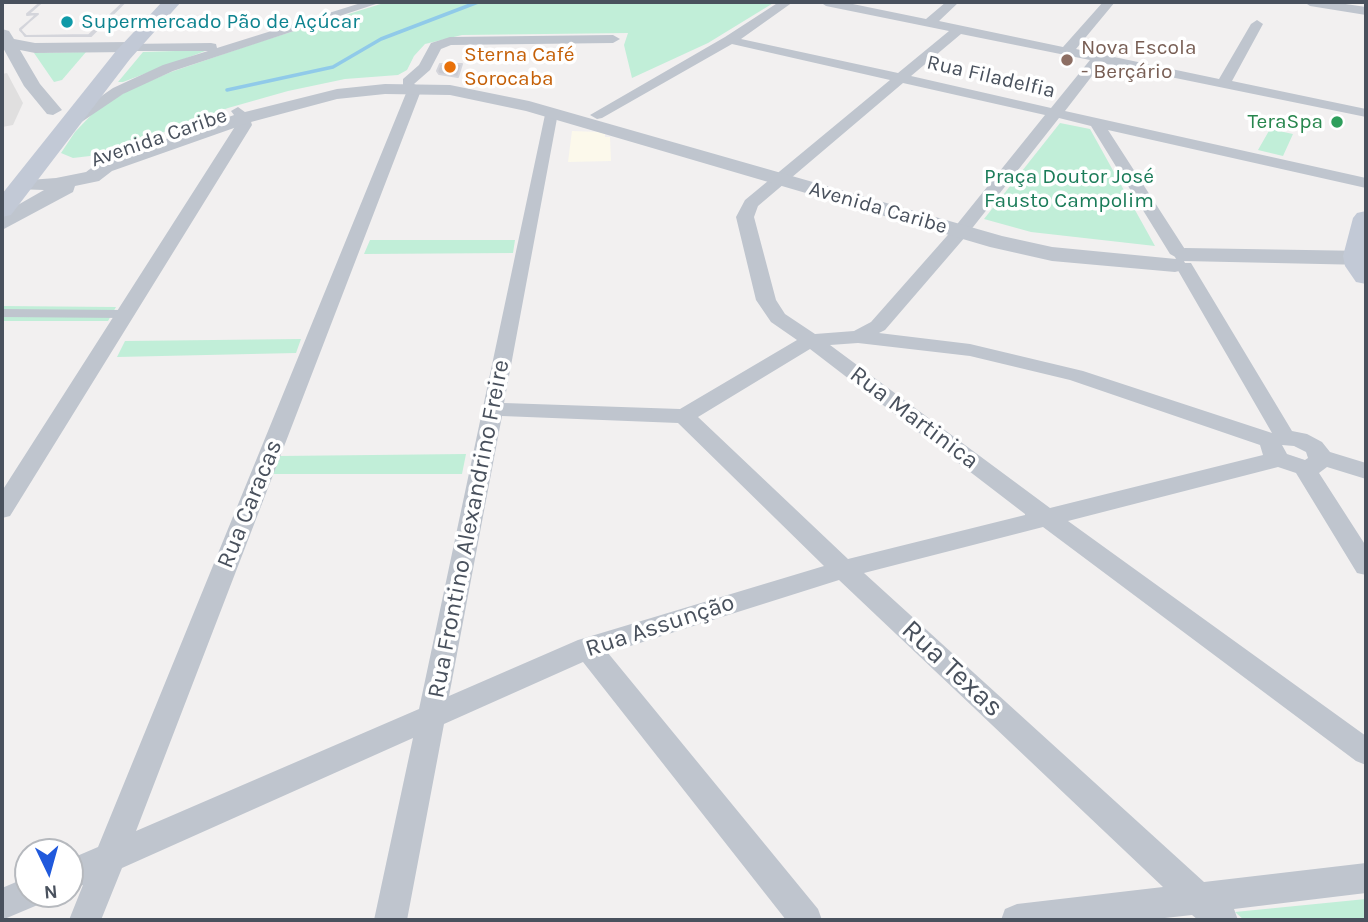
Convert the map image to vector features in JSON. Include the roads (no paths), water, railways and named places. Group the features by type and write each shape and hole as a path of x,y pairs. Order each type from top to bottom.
{"main road":[{"path":"25,146 63,116 105,47 148,2"},
{"path":"22,185 10,184 9,179 52,127 172,2"},
{"path":"2,210 22,185 59,158 63,116"},
{"path":"1363,265 1366,218"}],"street":[{"path":"4,39 33,86 63,116 141,79 242,43 375,2"},
{"path":"580,116 730,40 787,2"},
{"path":"826,2 1366,113"},
{"path":"929,23 953,2"},
{"path":"1067,51 1108,2"},
{"path":"1310,2 1366,11"},
{"path":"1223,84 1257,24"},
{"name":"Rua Martinica","path":"959,29 751,204 745,217 766,300 778,318 1366,752"},
{"path":"4,39 34,48 212,47 242,43"},
{"name":"Rua Caracas","path":"85,920 420,80 436,46 450,41 613,39"},
{"name":"Rua Filadelfia","path":"730,40 1366,183"},
{"path":"858,337 878,327 964,226 1099,58"},
{"name":"Avenida Caribe","path":"420,80 580,116"},
{"name":"Avenida Caribe","path":"59,158 102,162 241,115 337,94 420,80 493,89 1052,254 1111,261 1182,260 1363,265"},
{"path":"2,510 244,125 241,115"},
{"name":"Avenida Caribe","path":"2,224 47,195 92,177 105,167 241,115"},
{"name":"Rua Frontino Alexandrino Freire","path":"391,920 547,137 580,116"},
{"path":"1096,122 1182,260 1279,446"},
{"name":"Avenida Caribe","path":"22,185 56,184 92,177"},
{"path":"2,313 123,314"},
{"path":"493,409 684,416 811,340 858,337 970,350 1076,374 1279,446 1307,442 1312,462 1366,566"},
{"name":"Rua Texas","path":"684,416 844,569 1222,920"},
{"name":"Rua Assunção","path":"84,869 432,714 588,648 844,569 1049,519 1279,446"},
{"path":"1312,462 1366,471"},
{"path":"588,648 806,920"},
{"path":"1017,920 1366,878"}],"waterway":[{"path":"227,90 333,67 381,39 478,2"}],"place":[{"name":"Supermercado Pão de Açúcar","path":"67,22"},
{"name":"Nova Escola - Berçário","path":"1067,60"},
{"name":"Sterna Café Sorocaba","path":"450,67"},
{"name":"TeraSpa","path":"1337,122"}],"park label":[{"name":"Praça Doutor José Fausto Campolim","path":"1069,189"}]}
